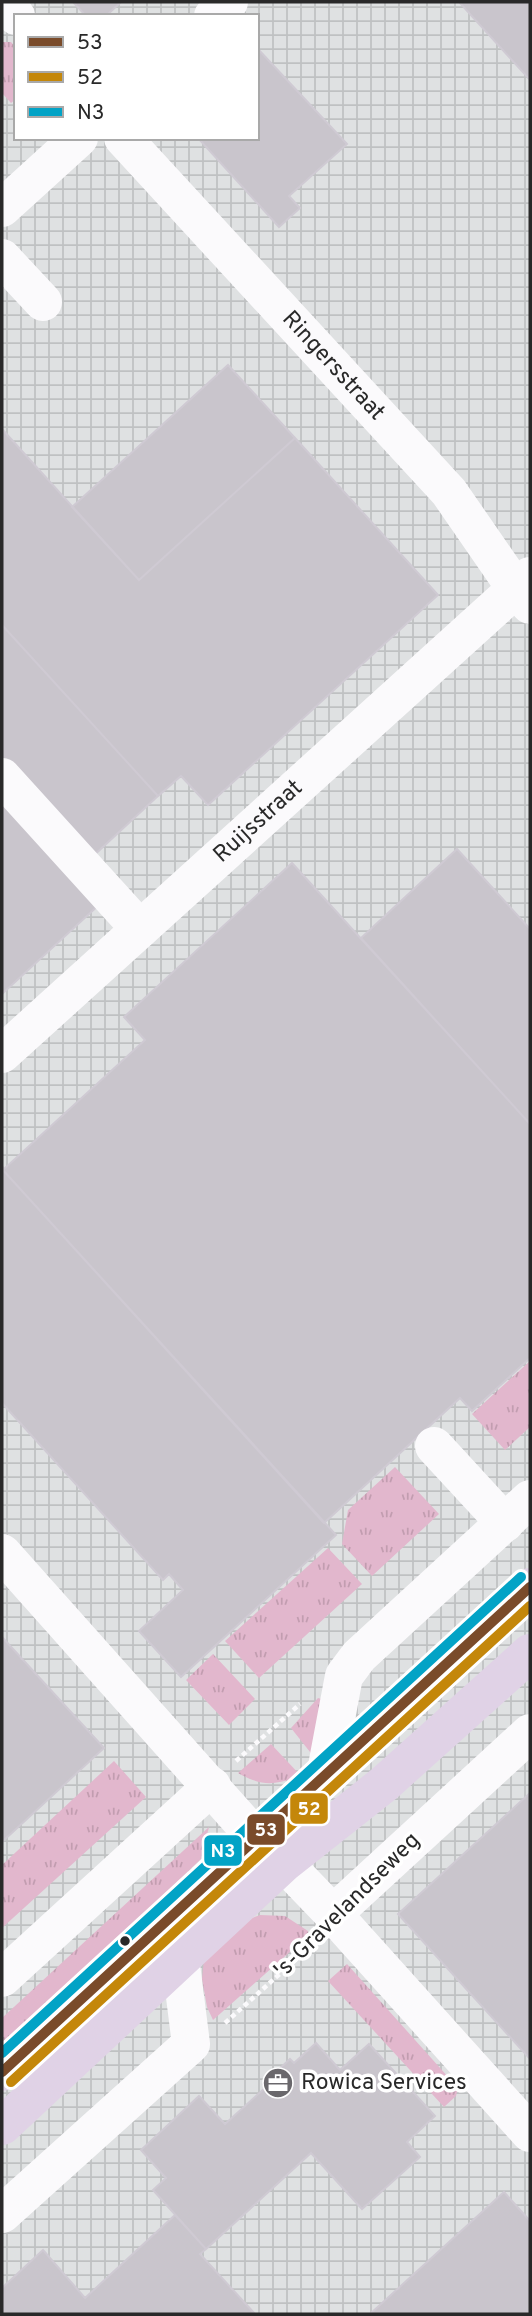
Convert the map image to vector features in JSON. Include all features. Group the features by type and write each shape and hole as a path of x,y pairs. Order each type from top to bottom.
{"main road":[{"path":"2,2126 180,1957 270,1851 325,1777 530,1587"},
{"path":"2,2072 270,1851 384,1784 530,1653"}],"street":[{"path":"215,14 229,2"},
{"path":"2,208 77,140"},
{"name":"Ringersstraat","path":"125,140 449,492 526,590"},
{"path":"2,258 43,302"},
{"name":"Ruijsstraat","path":"2,1054 526,590"},
{"path":"2,777 140,929"},
{"path":"325,1777 344,1676 359,1656 518,1511 434,1446"},
{"path":"2,1553 270,1851 333,1914 530,2133"},
{"name":"'s-Gravelandseweg","path":"333,1914 530,1733"},
{"path":"2,1978 212,1786"},
{"path":"2,2214 191,2044 180,1957"}],"path":[{"path":"212,1786 325,1682 344,1676"},
{"name":"'s-Gravelandseweg","path":"191,2044 218,2029 319,1939 333,1914"}],"shaded area":[{"path":"2,2 530,2 530,2314 2,2314"}],"green space":[{"path":"2,42 11,42 14,46 14,101 11,103 2,93"},
{"path":"530,1361 530,1427 505,1450 472,1414"},
{"path":"395,1467 439,1514 372,1576 342,1544 348,1510"},
{"path":"328,1548 362,1584 259,1678 225,1641"},
{"path":"213,1654 255,1699 229,1725 186,1680"},
{"path":"318,1698 325,1700 314,1757 291,1728"},
{"path":"271,1744 301,1776 269,1783 255,1781 238,1773"},
{"path":"114,1761 146,1797 2,1928 2,1865"},
{"path":"209,1827 201,1859 2,2049 2,2018"},
{"path":"260,1915 285,1916 308,1931 308,1936 213,2020 207,2007 202,1979 204,1959 232,1926"},
{"path":"347,1964 458,2088 456,2096 444,2107 328,1981"}],"building":[{"path":"73,2 121,2 108,14 84,14"},
{"path":"459,2 530,2 530,80"},
{"path":"259,50 347,144 289,196 300,208 279,227 200,140 259,140"},
{"path":"228,365 295,438 139,580 72,507"},
{"path":"2,429 139,580 295,438 438,595 208,805 181,776 158,796 2,625"},
{"path":"2,625 158,796 91,858 2,761"},
{"path":"2,796 100,904 2,994"},
{"path":"457,849 530,929 530,1124 361,938"},
{"path":"292,863 530,1124 530,1358 472,1411 460,1398 324,1523 2,1169 2,1166 4,1169 145,1040 124,1017"},
{"path":"2,1169 336,1535 181,1677 139,1631 183,1590 169,1574 163,1580 2,1403"},
{"path":"2,1637 104,1748 2,1842"},
{"path":"530,1793 530,2059 398,1914"},
{"path":"316,2043 340,2070 369,2044 435,2116 407,2142 420,2157 362,2209 311,2153 206,2249 153,2190 166,2178 141,2150 199,2096 225,2124 266,2087 263,2084 290,2059 294,2063"},
{"path":"504,2192 530,2221 530,2314 370,2314"},
{"path":"175,2215 206,2249 200,2254 255,2314 2,2314 2,2288 43,2250 85,2298"}],"transit line":[{"name":"N3","path":"2,2053 521,1577"},
{"name":"53","path":"2,2072 530,1587"},
{"name":"52","path":"11,2082 530,1606"}],"place":[{"name":"Rowica Services","path":"278,2083"}]}
